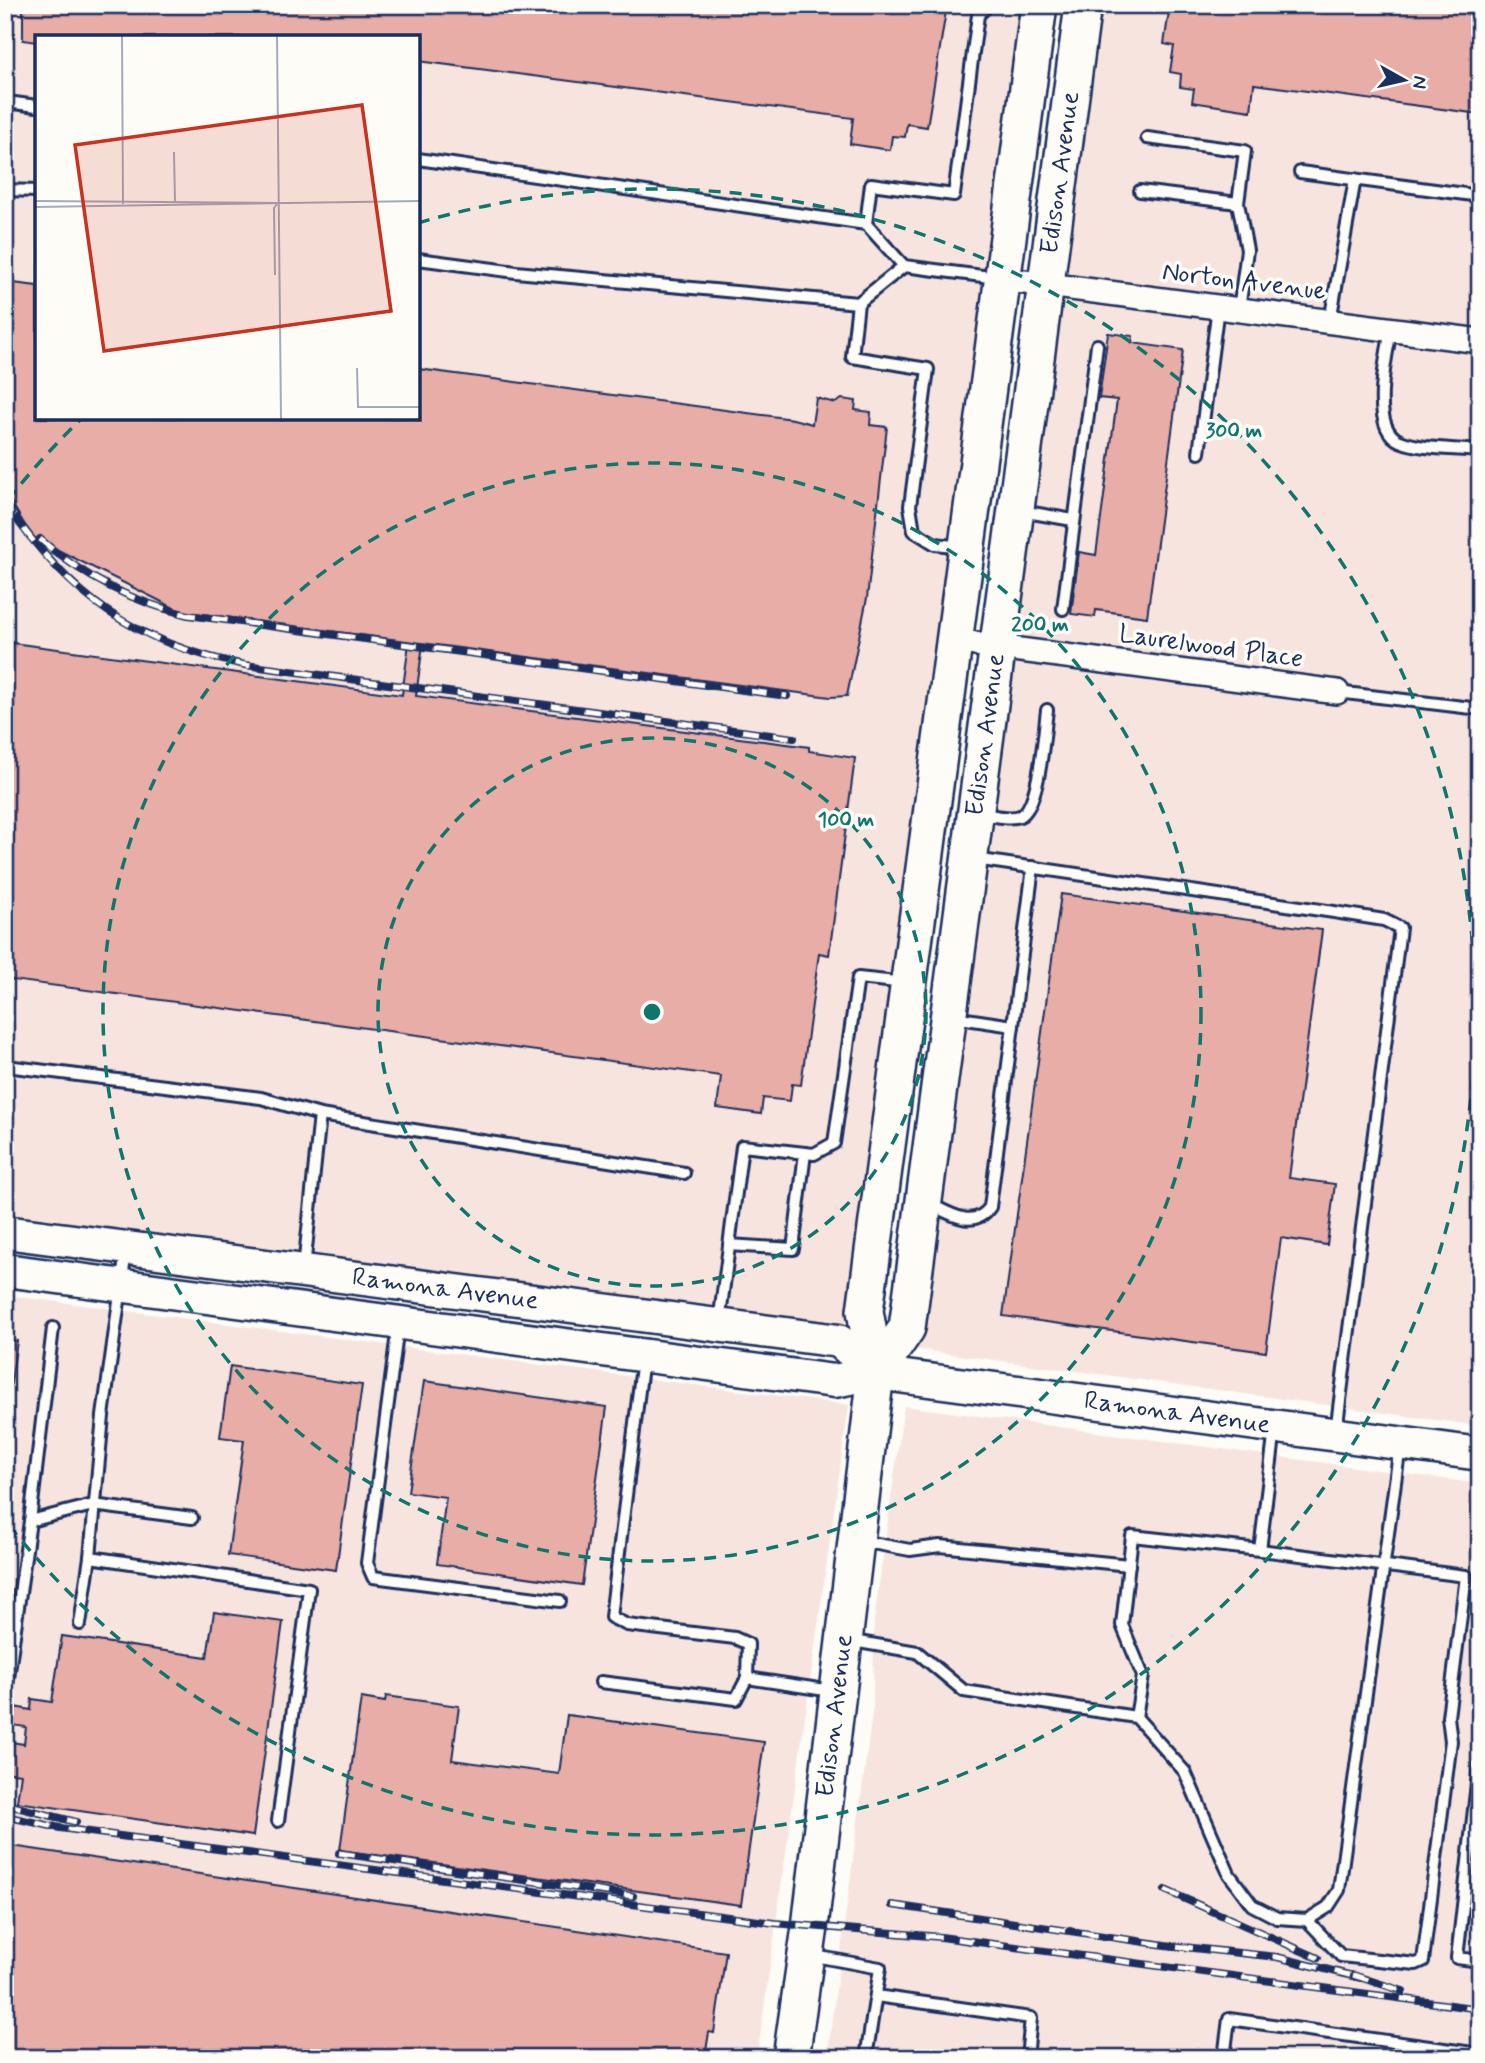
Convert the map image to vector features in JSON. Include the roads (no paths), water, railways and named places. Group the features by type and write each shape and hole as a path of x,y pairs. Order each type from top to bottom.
{"main road":[{"name":"Edison Avenue","path":"791,2058 876,1373 865,1311 1039,5"},
{"name":"Edison Avenue","path":"876,1373 906,1328 1083,5"},
{"path":"924,864 943,894 932,988 934,1000 948,1016"},
{"name":"Ramona Avenue","path":"5,1232 839,1340 876,1373"},
{"name":"Ramona Avenue","path":"5,1270 834,1381 876,1373 1480,1454"}],"street":[{"name":"Norton Avenue","path":"1001,279 1480,341"},
{"name":"Laurelwood Place","path":"953,641 1337,692"}],"lane":[{"path":"866,224 871,184 954,195 978,15 988,5"},
{"path":"7,102 35,106"},
{"path":"1147,138 1245,151 1238,203 1247,250 1228,308 1199,453"},
{"path":"420,159 866,224 904,266 1001,279"},
{"path":"1300,172 1480,196"},
{"path":"1330,321 1355,179"},
{"path":"5,190 35,191"},
{"path":"1140,191 1238,203"},
{"path":"420,259 516,272 858,303 904,266"},
{"path":"858,303 852,357 928,369 910,506 914,531 935,544 966,547"},
{"path":"1391,329 1381,393 1383,416 1389,433 1399,441 1480,451"},
{"path":"1063,609 1097,345"},
{"path":"1015,510 1073,520"},
{"path":"1337,692 1480,709"},
{"path":"975,813 1013,817 1023,815 1028,808 1037,779 1047,710"},
{"path":"968,858 1384,920 1400,928 1336,1435"},
{"path":"923,1201 968,1219 985,1214 990,1207 1033,867"},
{"path":"719,1325 741,1146 814,1154 834,1143 858,978 908,983"},
{"path":"948,1016 1013,1026"},
{"path":"14,1066 261,1098 320,1115 684,1173"},
{"path":"303,1271 320,1115"},
{"path":"729,1245 793,1250 805,1153"},
{"path":"80,1624 120,1285 127,1248"},
{"path":"398,1323 367,1563 373,1577 561,1601"},
{"path":"5,1700 53,1328"},
{"path":"601,1682 736,1699 747,1678 748,1644 735,1638 627,1625 611,1618 643,1356"},
{"path":"1260,1550 1275,1427"},
{"path":"844,1640 917,1652 964,1691 1136,1717 1185,1772 1228,1874 1252,1905 1277,1918 1307,1920 1328,1907 1339,1890 1400,1443"},
{"path":"30,1521 93,1506 192,1518"},
{"path":"1136,1717 1143,1676 1122,1625 1132,1536 1384,1564 1466,1576 1448,1717 1451,1741 1423,1961 1416,1964 1342,1956 1307,1920"},
{"path":"856,1540 910,1550 940,1546 1129,1565"},
{"path":"90,1557 309,1588 278,1821"},
{"path":"747,1678 838,1692"},
{"path":"1480,1757 1457,1958 1480,1961"},
{"path":"806,1954 880,1968 866,2058"},
{"path":"876,1996 1031,2018 1027,2058"},
{"path":"1224,2058 1229,2020 1480,2054"}],"railway":[{"path":"5,503 54,565 107,611 169,644 205,656 245,665 794,738"},
{"path":"40,539 73,565 109,586 147,603 188,615 787,696"},
{"path":"5,1804 76,1822"},
{"path":"5,1816 60,1828 774,1923 941,1937 1480,2009"},
{"path":"339,1853 633,1896"},
{"path":"1165,1890 1318,1958"},
{"path":"892,1905 1165,1945 1277,1957 1361,1978"},
{"path":"1353,1975 1403,1991"}]}
